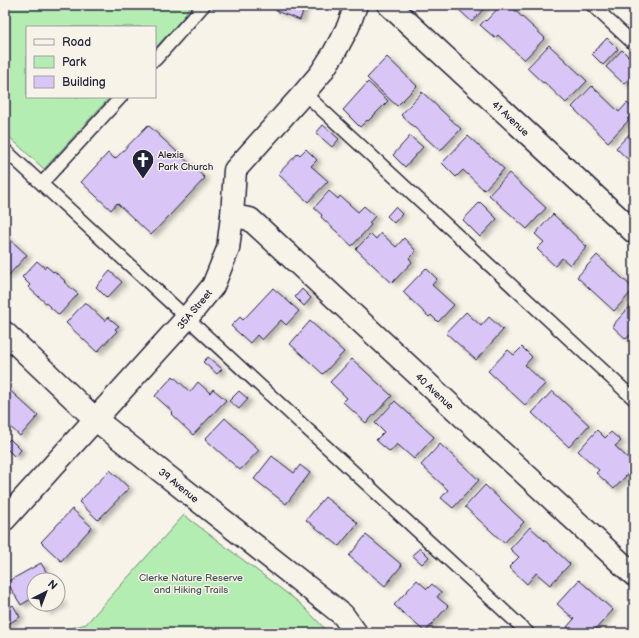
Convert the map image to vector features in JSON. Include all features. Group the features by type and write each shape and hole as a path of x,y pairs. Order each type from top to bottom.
{"street":[{"name":"35A Street","path":"5,519 188,318 213,286 228,249 235,170 321,73 348,27 356,5"},
{"name":"41 Avenue","path":"389,5 634,232"},
{"name":"40 Avenue","path":"232,216 250,219 634,575"},
{"name":"39 Avenue","path":"5,334 95,419 343,615 356,633"}],"lane":[{"path":"156,59 204,5"},
{"path":"592,5 634,44"},
{"path":"304,93 634,399"},
{"path":"42,183 120,98"},
{"path":"5,150 528,633"}],"green space":[{"path":"5,5 191,5 182,19 156,47 156,26 26,26 26,98 109,98 44,169 5,133"},
{"name":"Clerke Nature Reserve and Hiking Trails","path":"184,515 301,604 329,633 54,633 86,624"}],"building":[{"path":"278,5 305,5 300,20 276,11"},
{"path":"454,5 487,5 472,22"},
{"path":"501,5 509,5 545,38 524,60 498,35 495,38 480,25 485,20 486,21"},
{"path":"607,38 618,49 603,65 592,54"},
{"path":"549,45 587,81 566,103 527,68"},
{"path":"622,50 634,62 634,73 624,84 606,67"},
{"path":"387,57 417,86 397,106 367,78"},
{"path":"368,82 388,101 360,127 343,110"},
{"path":"592,86 619,112 627,103 634,110 634,112 627,119 629,120 608,142 572,107"},
{"path":"422,92 461,129 440,151 401,115"},
{"name":"Alexis Park Church","path":"148,125 205,178 151,235 117,203 111,210 81,182 108,153 115,159"},
{"path":"323,125 339,139 332,147 316,133"},
{"path":"634,129 634,165 616,148"},
{"path":"410,136 423,147 405,167 393,155"},
{"path":"468,136 504,169 484,190 463,170 456,177 442,163"},
{"path":"306,149 317,160 311,166 328,181 308,202 278,174 298,153 300,155"},
{"path":"509,173 546,208 527,229 489,195"},
{"path":"329,191 338,199 340,196 358,212 364,206 375,216 369,223 371,225 352,246 321,217 322,215 314,208"},
{"path":"480,202 497,219 480,237 463,220"},
{"path":"395,207 402,214 394,223 387,216"},
{"path":"553,214 587,247 570,265 562,258 555,266 537,249 544,242 535,234"},
{"path":"381,233 396,247 404,238 416,251 409,258 412,262 392,283 356,249 371,234 376,239"},
{"path":"5,235 27,255 7,277 5,275"},
{"path":"597,255 634,289 614,311 577,277"},
{"path":"37,261 45,268 46,266 53,272 54,271 78,294 59,315 28,287 30,285 22,277"},
{"path":"426,268 437,279 432,285 454,305 438,322 431,315 429,317 403,292"},
{"path":"110,271 122,282 107,298 96,287"},
{"path":"273,288 299,311 286,325 281,320 262,340 257,335 250,343 231,326 240,317 243,320"},
{"path":"302,289 311,298 304,306 295,297"},
{"path":"85,302 105,321 108,317 119,326 115,329 117,331 97,352 66,323"},
{"path":"634,302 634,331 626,339 612,326"},
{"path":"466,312 481,326 489,317 503,330 476,360 446,333"},
{"path":"310,321 344,352 323,374 290,344"},
{"path":"522,347 532,357 525,365 545,384 525,405 488,371 508,350 514,355"},
{"path":"208,357 222,369 217,374 203,362"},
{"path":"352,359 392,396 366,423 343,402 347,398 330,382"},
{"path":"173,376 190,392 198,382 210,393 213,389 226,400 193,435 171,414 173,412 155,396"},
{"path":"5,386 38,416 20,436 5,422"},
{"path":"239,391 248,399 239,409 229,401"},
{"path":"552,391 589,425 569,447 532,413"},
{"path":"395,401 434,437 414,459 397,444 390,452 376,440 384,432 375,423"},
{"path":"225,418 259,450 240,470 205,439"},
{"path":"597,430 605,438 611,432 621,441 615,446 634,464 634,467 614,489 596,473 599,470 578,451"},
{"path":"10,439 21,450 15,457 5,447 5,444"},
{"path":"440,444 479,480 453,508 441,498 448,490 421,465"},
{"path":"272,456 294,473 300,465 310,473 286,504 254,479"},
{"path":"110,470 129,488 98,520 79,502"},
{"path":"485,485 524,522 504,543 465,507"},
{"path":"325,497 358,523 339,546 306,520"},
{"path":"72,509 92,527 61,561 41,542"},
{"path":"530,527 570,564 550,585 536,573 527,584 509,567 519,557 510,549"},
{"path":"366,535 402,565 385,586 349,556"},
{"path":"420,548 429,557 422,564 412,555"},
{"path":"41,563 46,572 26,572 26,602 21,605 7,582"},
{"path":"417,580 427,589 432,584 441,592 437,597 448,606 425,632 394,605"},
{"path":"579,580 613,610 592,633 574,633 567,627 574,619 557,604"},
{"path":"13,605 20,617 6,625 5,610"}],"place":[{"name":"Alexis Park Church","path":"143,180"}]}
